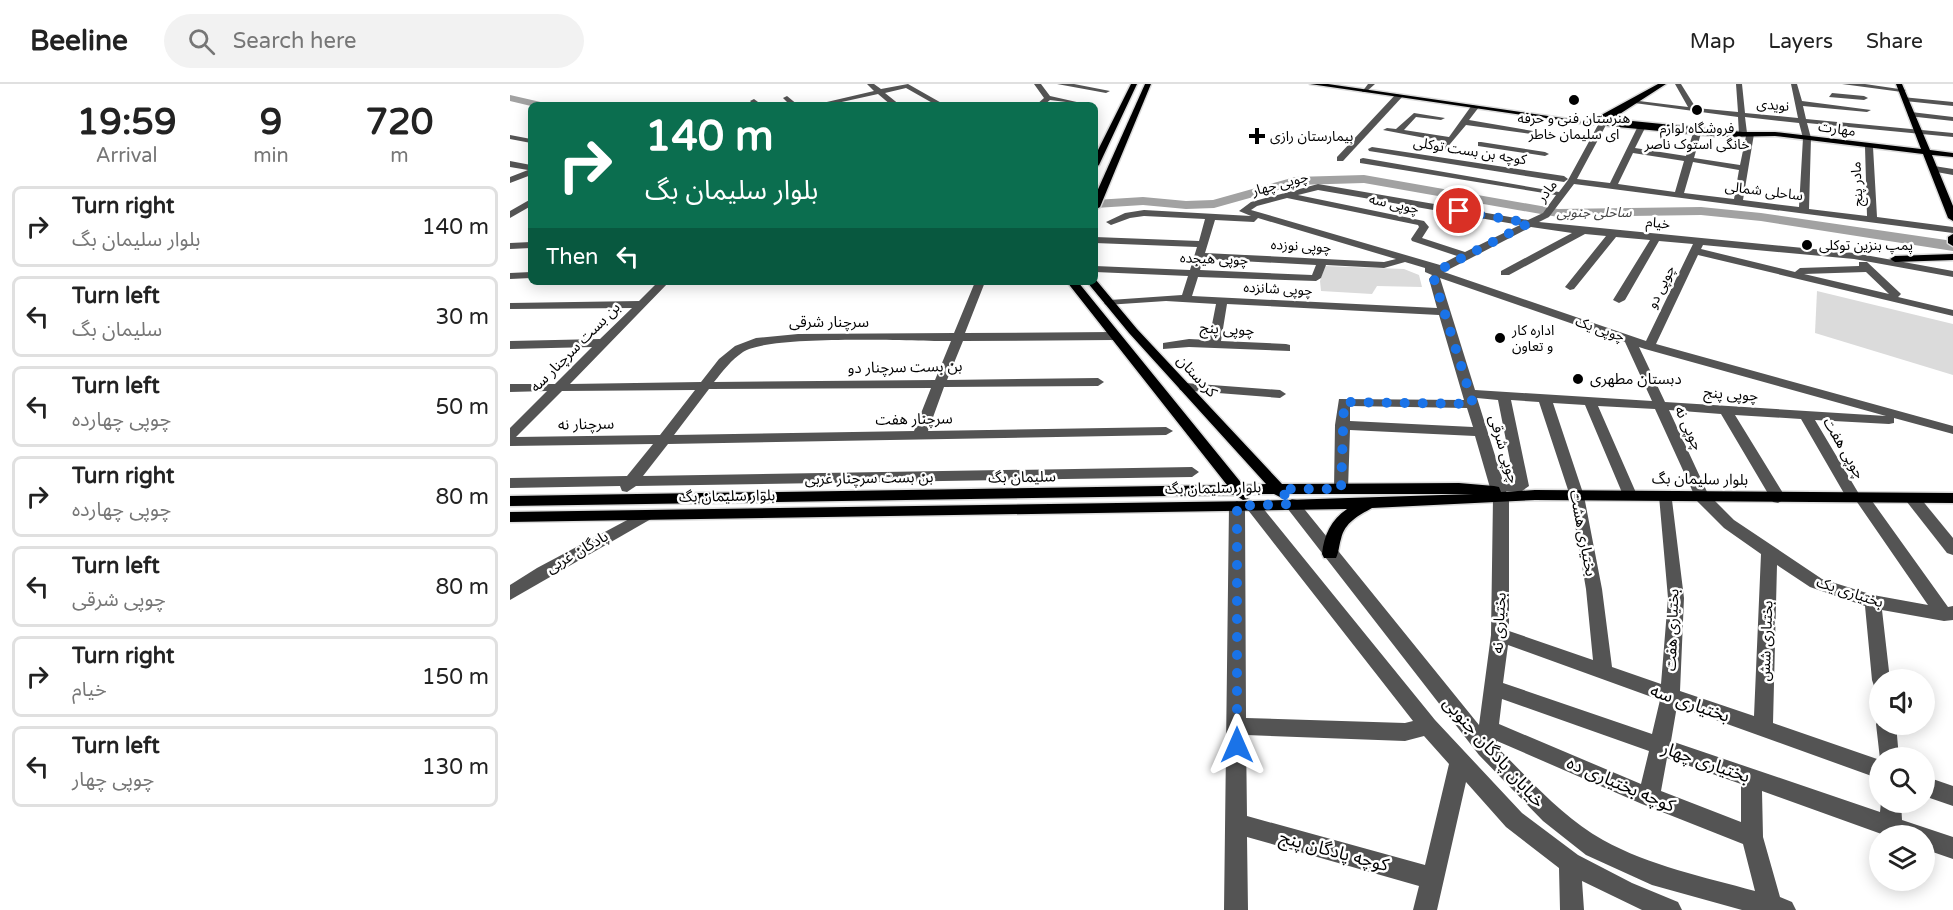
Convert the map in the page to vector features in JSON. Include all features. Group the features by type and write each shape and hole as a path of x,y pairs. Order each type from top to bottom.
{"main road":[{"path":"1098,200 1148,84"},
{"name":"مهارت","path":"1313,84 1368,88 1399,96 1599,122 1807,138 1953,155"},
{"name":"مهارت","path":"1344,84 1599,122"},
{"path":"1599,122 1663,84"},
{"path":"1098,158 1132,85"},
{"path":"1901,87 1953,218"},
{"path":"1599,122 1621,111 1631,102"},
{"path":"1621,111 1631,120 1643,126"},
{"path":"1895,259 1953,257"},
{"path":"1074,285 1243,501"},
{"name":"کردستان","path":"1095,285 1133,331 1286,497"},
{"path":"1114,336 1133,331"},
{"name":"سلیمان بگ","path":"510,501 1165,491 1243,501 1341,489 1459,488 1499,492"},
{"name":"بلوار سلیمان بگ","path":"510,517 1164,507 1286,497 1373,503 1499,492 1577,496 1953,498"},
{"path":"1330,554 1331,536 1339,522 1350,512 1373,503"}],"street":[{"path":"870,84 892,102"},
{"path":"1037,84 1048,98 1070,102"},
{"path":"1060,84 1106,91"},
{"path":"1120,84 1132,85"},
{"path":"1678,84 1690,110 1693,130 1689,159 1679,194"},
{"path":"1727,84 1739,85 1741,115 1747,134 1744,168 1737,202"},
{"path":"1794,84 1807,138 1803,210"},
{"path":"1845,84 1901,87"},
{"path":"829,102 879,93 905,85 918,89 937,102"},
{"path":"1860,86 1873,127"},
{"path":"846,92 859,102"},
{"path":"1832,95 1864,98"},
{"path":"1340,159 1399,96"},
{"path":"787,98 791,102"},
{"path":"1043,102 1048,98"},
{"path":"1905,99 1953,104"},
{"name":"نویدی","path":"1631,102 1690,110 1953,135"},
{"path":"1797,103 1867,110"},
{"path":"1437,159 1475,107"},
{"path":"1911,114 1953,118"},
{"path":"1398,132 1414,115 1441,118"},
{"path":"1464,122 1553,135"},
{"name":"مادر","path":"1529,223 1545,210 1568,180 1599,122"},
{"path":"1613,186 1643,126"},
{"path":"1387,130 1451,140"},
{"path":"1512,149 1522,131"},
{"path":"510,138 528,141"},
{"path":"1481,144 1545,154"},
{"name":"مادر پنج","path":"1869,147 1872,219"},
{"name":"کوچه بن بست توکلی","path":"1372,149 1568,180"},
{"path":"1630,150 1744,168"},
{"path":"1363,161 1556,193"},
{"path":"510,164 528,169"},
{"path":"1934,169 1953,172"},
{"path":"510,180 528,171"},
{"name":"مادر","path":"1545,210 1568,180"},
{"name":"ساحلی شمالی","path":"1568,180 1872,219 1953,237"},
{"name":"چوپی چهار","path":"1439,271 1244,211 1254,204 1318,188 1529,223"},
{"name":"چوپی سه","path":"1289,196 1421,223 1424,226 1416,239 1466,256"},
{"path":"510,215 516,204"},
{"name":"چوپی چهار","path":"1111,222 1138,214 1250,218"},
{"path":"1186,299 1211,216"},
{"name":"چوپی یک","path":"1250,218 1439,271 1649,346 1918,422 1953,429"},
{"path":"1439,271 1529,223"},
{"name":"خیام","path":"1529,223 1656,238 1697,247 1895,259 1953,269"},
{"path":"1505,273 1582,231"},
{"path":"1570,286 1613,234"},
{"path":"1619,300 1656,238"},
{"path":"1098,240 1203,244"},
{"path":"510,246 528,245"},
{"path":"1697,247 1768,270 1953,313"},
{"name":"چوپی دو","path":"1649,346 1697,247"},
{"name":"چوپی نوزده","path":"1200,256 1384,265 1400,261"},
{"path":"1854,256 1895,294"},
{"name":"خیام","path":"1854,256 1953,274"},
{"name":"چوپی هیجده","path":"1098,269 1316,278 1322,263"},
{"path":"1768,270 1868,269"},
{"name":"چوپی شرقی","path":"1439,271 1434,279 1436,291 1445,312 1499,492"},
{"path":"510,276 528,275"},
{"name":"بن بست سرچنار سه","path":"510,436 661,285"},
{"path":"919,435 979,285"},
{"name":"چوپی شانزده","path":"1110,303 1153,298 1445,312"},
{"path":"1214,344 1222,301"},
{"path":"515,305 642,304"},
{"name":"سرچنار شرقی","path":"618,499 664,439 709,386 715,371 738,350 772,339 1114,336"},
{"name":"چوپی نه","path":"1630,340 1702,497"},
{"path":"510,345 603,343"},
{"name":"چوپی پنج","path":"1167,346 1214,344 1286,348"},
{"name":"بن بست سرچنار دو","path":"510,388 1098,382"},
{"path":"1185,387 1280,394"},
{"path":"1499,492 1522,486 1503,396"},
{"name":"چوپی پنج","path":"1342,425 1342,407 1347,401 1471,399 1503,396 1918,422"},
{"name":"بختیاری هشت","path":"1545,399 1577,496 1594,589 1603,672"},
{"path":"1590,402 1630,495"},
{"path":"1726,410 1778,498"},
{"name":"چوپی هفت","path":"1806,415 1858,498 1948,613"},
{"name":"چوپی یک","path":"1918,422 1953,424"},
{"path":"1341,489 1342,425 1481,432"},
{"name":"سرچنار هفت","path":"664,439 1166,431"},
{"name":"سرچنار نه","path":"510,442 664,439"},
{"name":"بن بست سرچنار غربی","path":"510,483 630,483 1192,472"},
{"path":"1164,507 1165,491"},
{"name":"بختیاری نه","path":"1488,739 1500,635 1499,492"},
{"name":"بختیاری هفت","path":"1649,797 1670,696 1676,598 1666,496"},
{"name":"خیابان پادگان جنوبی","path":"1286,497 1330,554 1550,814 1594,848 1652,874 1777,909"},
{"name":"بختیاری یک","path":"1702,497 1729,524 1769,553 1816,582 1872,602 1948,613"},
{"path":"1912,498 1953,549"},
{"path":"1236,910 1237,726 1243,501"},
{"name":"خیابان پادگان جنوبی","path":"1243,501 1428,726 1514,820 1570,863 1624,891 1670,910"},
{"name":"پادگان غربی","path":"510,594 543,572 646,515"},
{"name":"بختیاری شش","path":"1763,728 1769,553"},
{"path":"1872,602 1880,669"},
{"name":"بختیاری سه","path":"1500,635 1869,766"},
{"name":"بختیاری چهار","path":"1494,688 1888,825"},
{"path":"1237,726 1405,732 1428,726"},
{"name":"کوچه بختیاری ده","path":"1488,739 1752,837"},
{"path":"1425,910 1460,762"},
{"path":"1751,777 1752,837 1777,909"},
{"path":"1935,790 1953,796"},
{"name":"کوچه پادگان پنج","path":"1237,824 1431,878"},
{"path":"1935,842 1953,848"},
{"path":"1570,863 1572,910"}],"shaded area":[{"path":"1325,266 1404,269 1419,275 1422,287 1377,286 1372,294 1321,291 1320,281"},
{"path":"1817,291 1953,324 1953,375 1815,333"}],"waterway":[{"name":"ساحلی جنوبی","path":"510,98 528,102"},
{"name":"ساحلی جنوبی","path":"1098,204 1143,201 1186,205 1214,204 1295,181 1364,179 1558,213 1701,211 1761,217 1953,246"}],"place":[{"name":"هنرستان فنی و حرفه ای سلیمان خاطر","path":"1574,100"},
{"name":"فروشگاه لوازم خانگى استوک ناصر","path":"1697,110"},
{"name":"بیمارستان رازی","path":"1257,136"},
{"name":"پمپ بنزین توکلی","path":"1807,245"},
{"name":"اداره کار و تعاون","path":"1500,338"},
{"name":"دبستان مطهری","path":"1578,379"}],"route":[{"path":"1237,745 1237,506 1292,504 1280,489 1341,489 1342,407 1344,402 1350,400 1473,404 1434,279 1441,269 1529,223 1459,211"}]}
